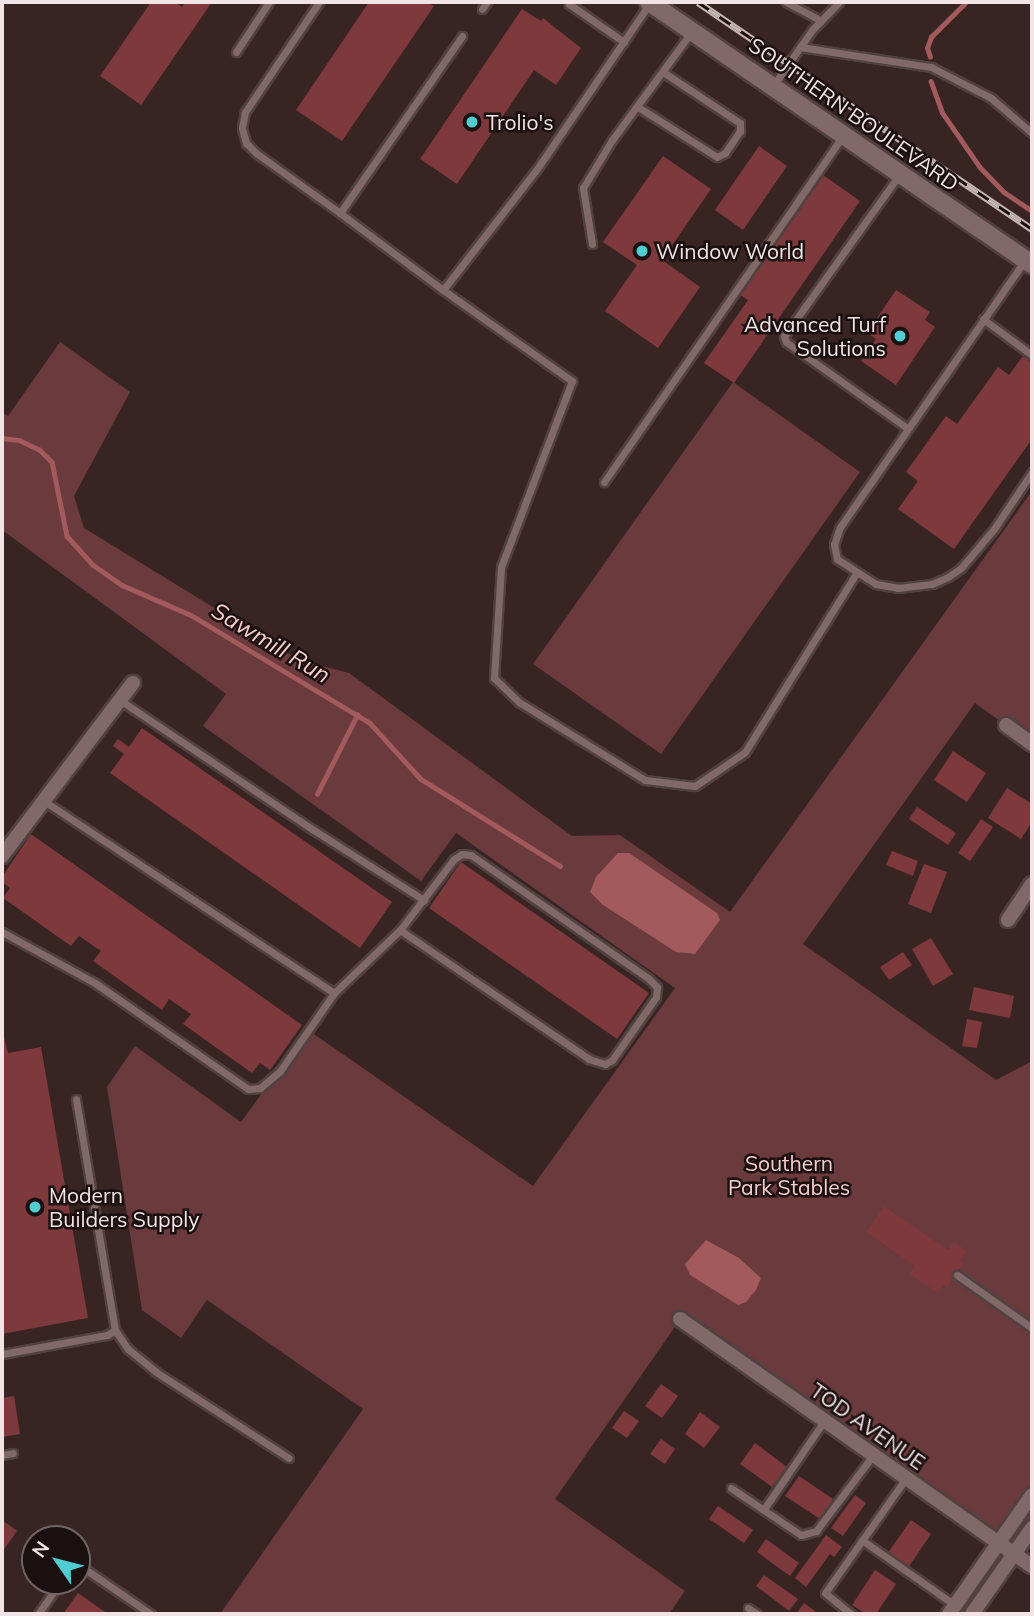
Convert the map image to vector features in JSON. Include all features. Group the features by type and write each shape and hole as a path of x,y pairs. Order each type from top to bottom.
{"street":[{"name":"SOUTHERN BOULEVARD","path":"650,2 1029,262"},
{"path":"2,856 133,683"},
{"path":"1006,725 1032,744"},
{"path":"1008,920 1032,884"},
{"name":"TOD AVENUE","path":"680,1320 1032,1566"},
{"path":"952,1610 1032,1496"},
{"path":"972,1614 1032,1528"}],"lane":[{"path":"236,52 270,2"},
{"path":"319,2 245,112 242,128 246,143 443,290 572,381 501,566 494,678 519,702 645,780 695,786 746,752 856,574"},
{"path":"571,2 569,4 624,42"},
{"path":"443,290 537,169 650,2"},
{"path":"786,2 821,20"},
{"path":"773,86 821,20 839,2"},
{"path":"593,244 583,188 612,140 692,30"},
{"path":"340,213 462,36"},
{"path":"800,47 931,67 991,98 1032,133"},
{"path":"638,107 717,157 725,153 740,131 740,123 663,72"},
{"path":"604,482 844,135"},
{"path":"900,174 783,336 786,342 907,428"},
{"path":"1029,262 982,319 853,506 834,544 837,559 856,574 876,584 898,588 932,584 948,577 961,568 994,528 1032,472"},
{"path":"982,319 1032,355"},
{"path":"120,700 312,829 424,900"},
{"path":"44,801 334,993"},
{"path":"2,932 95,983 248,1089 260,1088 280,1071 334,993 400,930 454,859 462,855 471,855 648,978 657,987 656,997 612,1059 605,1064 589,1059 400,930"},
{"path":"76,1099 115,1331 128,1349 156,1372 289,1458"},
{"path":"957,1275 1032,1328"},
{"path":"2,1353 107,1335 115,1331"},
{"path":"764,1509 824,1421"},
{"path":"2,1455 13,1453"},
{"path":"731,1488 801,1535 816,1531 873,1455"},
{"path":"851,1614 825,1593 906,1478"},
{"path":"862,1540 952,1610"},
{"path":"91,1573 151,1614"},
{"path":"38,1614 51,1595"},
{"path":"748,1608 757,1614"}],"green space":[{"name":"Southern Park Stables","path":"60,342 130,392 74,496 84,528 299,660 349,673 572,836 620,835 730,912 1032,491 1032,744 975,703 803,944 996,1080 1032,1061 1032,1528 972,1614 949,1614 998,1544 677,1324 555,1499 685,1591 669,1614 220,1614 363,1409 207,1300 181,1338 142,1310 107,1087 135,1046 241,1122 308,1030 533,1186 675,988 456,833 421,881 203,726 226,694 2,530 2,412 8,416"},
{"path":"733,382 860,472 661,754 533,664"}],"shaded area":[{"path":"618,853 629,853 717,913 720,920 695,954 676,952 603,905 590,892 596,877"},
{"path":"706,1240 739,1258 761,1278 756,1290 746,1302 738,1305 690,1275 685,1264"}],"building":[{"path":"151,2 175,2 182,7 185,2 212,2 141,105 100,76"},
{"path":"369,2 427,2 434,6 342,141 296,110"},
{"name":"Trolio's","path":"522,9 541,21 543,18 581,48 556,85 534,70 457,184 420,159"},
{"path":"759,146 787,166 743,230 715,210"},
{"name":"Window World","path":"663,156 711,189 662,260 700,287 658,348 605,311 637,265 603,242"},
{"path":"823,175 860,201 734,383 704,363 748,300 740,295"},
{"name":"Advanced Turf Solutions","path":"896,290 930,312 925,320 935,327 896,385 861,361 876,339 867,333"},
{"path":"1023,356 1032,363 1032,439 954,549 898,509 918,481 906,472 946,416 957,424 998,367 1009,375"},
{"path":"142,728 392,902 360,948 110,773 124,754 113,746 118,739 129,747"},
{"path":"953,751 986,773 967,802 934,780"},
{"path":"1007,788 1032,804 1032,822 1021,839 988,818"},
{"path":"917,807 956,833 948,845 909,819"},
{"path":"981,819 993,827 970,861 958,853"},
{"path":"31,834 302,1025 270,1070 260,1063 252,1073 183,1024 191,1014 169,999 162,1010 93,961 101,951 79,936 71,946 3,898 10,888 2,882 2,877"},
{"path":"892,851 918,861 913,876 886,865"},
{"path":"461,862 649,993 617,1039 429,908"},
{"path":"924,864 947,872 931,913 908,904"},
{"path":"931,938 953,974 933,986 912,949"},
{"path":"903,952 912,965 889,980 880,967"},
{"path":"974,987 1014,996 1010,1018 969,1010"},
{"path":"967,1019 982,1022 977,1048 962,1046"},
{"name":"Modern Builders Supply","path":"2,1029 8,1053 41,1047 88,1318 2,1334"},
{"path":"884,1206 948,1250 954,1242 967,1251 961,1260 964,1262 947,1287 944,1285 938,1293 909,1274 915,1266 866,1232"},
{"path":"661,1384 678,1396 662,1418 645,1406"},
{"path":"14,1396 20,1434 2,1437 2,1398"},
{"path":"624,1411 639,1421 627,1438 612,1428"},
{"path":"700,1412 720,1427 704,1448 685,1434"},
{"path":"661,1439 675,1449 665,1464 650,1454"},
{"path":"755,1443 787,1467 772,1487 740,1464"},
{"path":"799,1476 833,1499 820,1519 785,1496"},
{"path":"855,1495 866,1503 843,1536 831,1528"},
{"path":"718,1506 753,1530 744,1543 709,1519"},
{"path":"2,1520 17,1531 2,1552"},
{"path":"911,1520 931,1534 908,1568 887,1554"},
{"path":"826,1535 842,1547 834,1557 830,1554 806,1587 795,1578"},
{"path":"766,1539 799,1563 790,1576 757,1552"},
{"path":"875,1570 896,1584 876,1614 866,1614 852,1605"},
{"path":"764,1575 798,1599 789,1611 756,1586"},
{"path":"77,1595 81,1595 108,1614 63,1614"},
{"path":"804,1603 815,1611 813,1614 796,1614"}],"waterway":[{"path":"930,57 927,48 931,37 966,2"},
{"path":"931,81 942,112 980,167 1004,192 1032,211"},
{"name":"Sawmill Run","path":"2,438 19,440 40,450 52,462 67,536 92,564 122,585 191,615 370,723 421,779 560,866"},
{"path":"317,794 357,715"}],"railway":[{"path":"698,2 1032,229"}],"place":[{"name":"Trolio's","path":"472,122"},
{"name":"Window World","path":"642,251"},
{"name":"Advanced Turf Solutions","path":"900,336"},
{"name":"Modern Builders Supply","path":"35,1207"}]}
